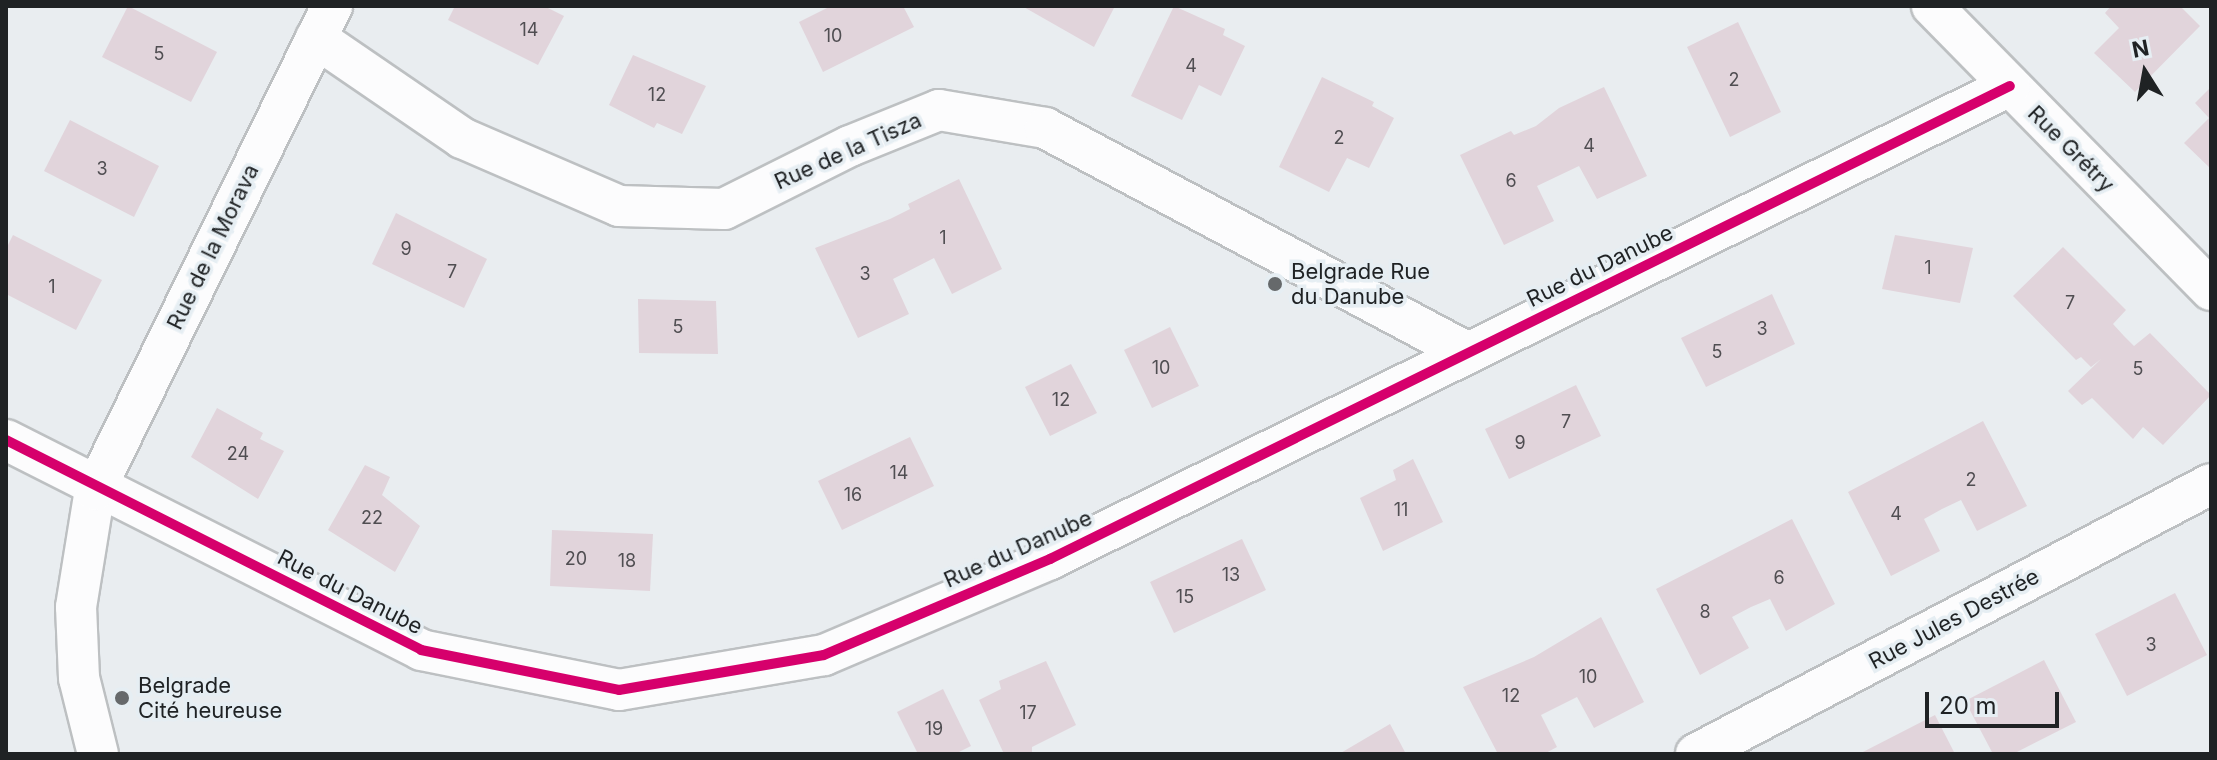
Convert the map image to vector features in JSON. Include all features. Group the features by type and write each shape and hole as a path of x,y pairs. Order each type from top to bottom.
{"street":[{"name":"Rue Grétry","path":"1932,6 2211,290"},
{"name":"Rue de la Tisza","path":"324,22 462,138 619,206 724,209 850,146 939,110 1045,128 1468,353"},
{"name":"Rue de la Morava","path":"98,754 79,678 76,607 95,490 324,22"},
{"name":"Rue du Danube","path":"6,440 95,490 421,650 619,690 824,655 1050,559 2010,86"},
{"name":"Rue Jules Destrée","path":"1696,754 2211,484"}],"building":[{"path":"128,6 217,52 191,102 102,57"},
{"path":"455,6 544,6 564,16 538,65 448,20"},
{"path":"831,6 903,6 914,27 823,72 799,22"},
{"path":"1022,6 1115,6 1094,47"},
{"path":"1174,6 1225,29 1223,35 1245,46 1221,96 1199,85 1182,120 1131,96"},
{"path":"2111,6 2180,6 2200,26 2135,92 2094,53 2119,28 2105,13"},
{"path":"1738,22 1781,112 1730,137 1687,47"},
{"path":"633,55 706,86 682,134 657,123 654,128 609,105"},
{"path":"1322,77 1374,102 1372,106 1394,118 1369,168 1347,158 1329,192 1279,167"},
{"path":"1604,87 1647,176 1597,199 1579,166 1537,186 1554,221 1504,245 1460,155 1511,131 1514,135 1536,126 1559,108"},
{"path":"2211,87 2211,169 2184,143 2209,118 2195,103"},
{"path":"70,120 159,166 134,217 44,171"},
{"path":"959,179 1002,269 952,294 934,258 893,279 909,314 858,338 815,248 890,219 910,209 908,204"},
{"path":"396,213 487,259 464,308 372,264"},
{"path":"13,235 102,280 76,330 6,294 6,249"},
{"path":"1895,235 1973,248 1960,303 1882,289"},
{"path":"2063,247 2126,310 2113,324 2134,346 2150,333 2211,395 2163,445 2143,427 2133,439 2092,398 2082,405 2068,391 2101,359 2091,367 2081,357 2076,360 2013,296"},
{"path":"1772,294 1795,344 1706,387 1681,338"},
{"path":"638,299 716,301 718,354 639,353"},
{"path":"1170,327 1199,386 1152,408 1124,350"},
{"path":"1071,364 1097,413 1050,436 1025,387"},
{"path":"1576,385 1601,436 1509,479 1485,429"},
{"path":"217,408 263,433 260,439 284,451 258,499 191,457"},
{"path":"1983,421 2027,506 1977,531 1961,500 1942,509 1924,519 1940,551 1891,576 1848,492"},
{"path":"910,437 934,486 842,530 818,481"},
{"path":"1413,459 1443,522 1383,551 1360,498 1396,480 1393,470"},
{"path":"365,465 390,477 382,495 420,526 395,572 328,530"},
{"path":"1792,519 1835,604 1786,631 1770,599 1751,607 1732,617 1749,648 1700,675 1656,589"},
{"path":"552,530 653,534 650,591 550,586"},
{"path":"1242,539 1266,590 1174,633 1150,582"},
{"path":"2175,593 2207,655 2127,696 2095,634"},
{"path":"1601,617 1644,702 1594,728 1577,697 1541,715 1557,747 1544,754 1498,754 1463,687 1534,657"},
{"path":"2044,660 2076,722 2013,754 1993,754 1965,701"},
{"path":"1046,661 1076,725 1032,747 1032,754 1004,754 979,700 1001,689 999,681"},
{"path":"943,689 971,746 955,754 918,754 897,712"},
{"path":"1935,715 1955,754 1859,754"},
{"path":"1390,724 1406,754 1339,754"}],"cycle path":[{"path":"6,440 421,650 619,690 824,655 1050,559 2010,86"}],"place":[{"name":"Belgrade Rue du Danube","path":"1275,284"},
{"name":"Belgrade Cité heureuse","path":"122,698"}]}
